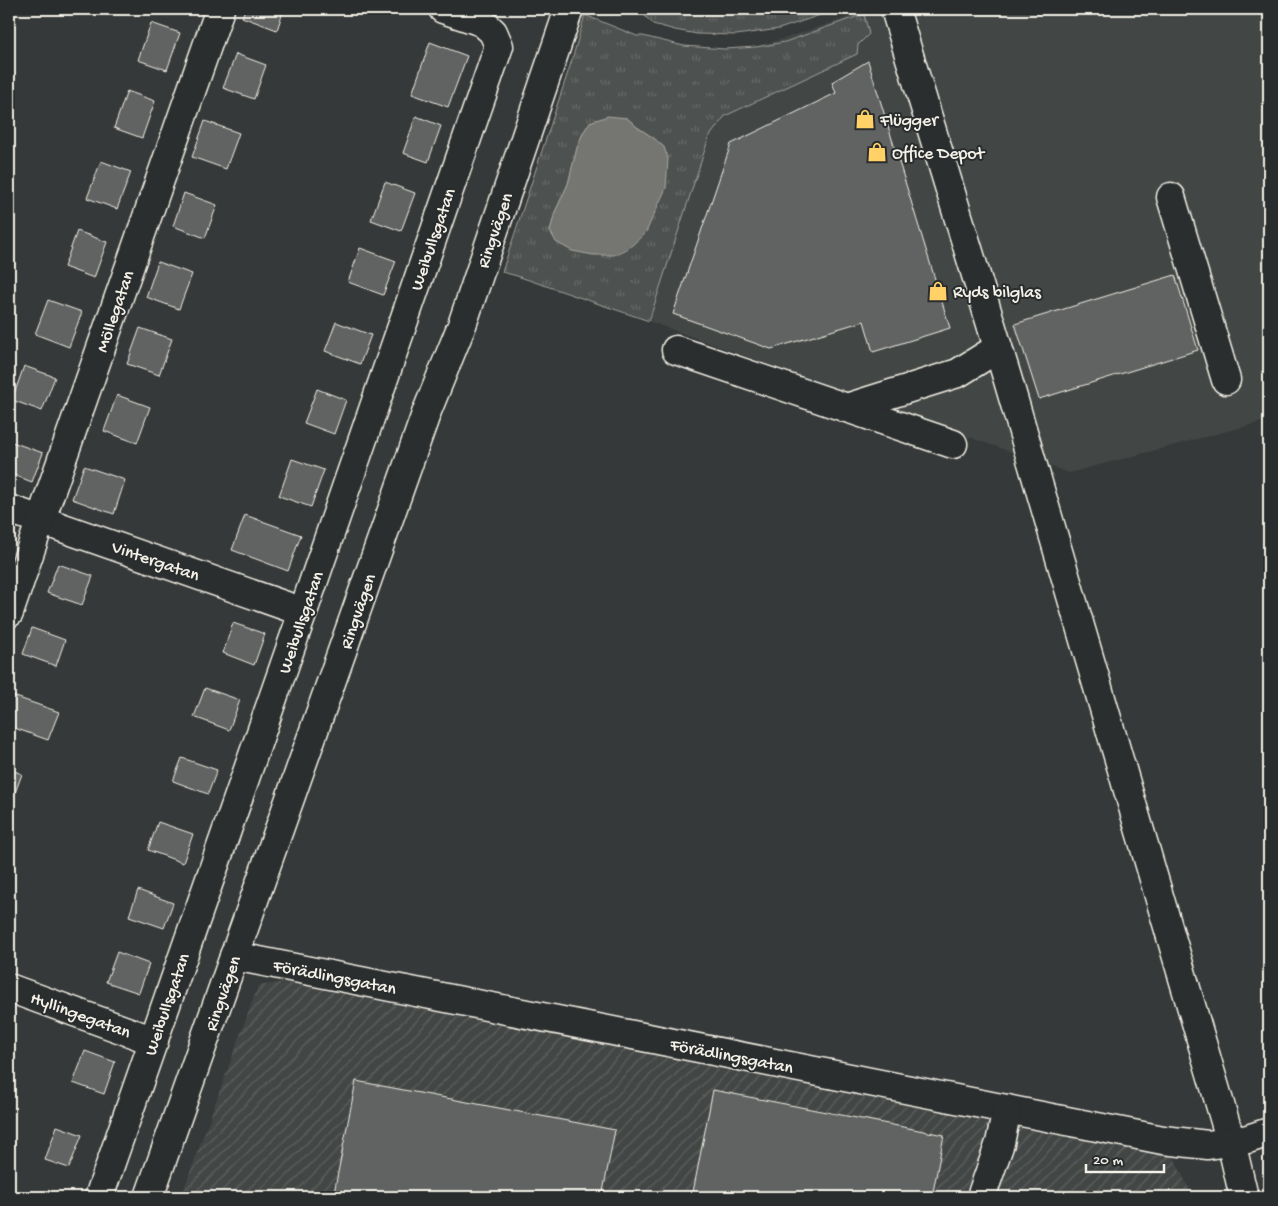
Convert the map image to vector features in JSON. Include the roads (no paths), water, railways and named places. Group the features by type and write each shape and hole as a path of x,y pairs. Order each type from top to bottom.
{"street":[{"name":"Möllegatan","path":"9,613 220,9"},
{"name":"Weibullsgatan","path":"99,1197 304,612 499,46 493,32 482,22 443,9"},
{"path":"895,9 1007,377 1231,1142 1244,1197"},
{"name":"Ringvägen","path":"149,1197 427,411 462,325 565,14"},
{"path":"1171,197 1226,380"},
{"path":"846,408 958,373 998,348"},
{"path":"676,350 953,444"},
{"name":"Vintergatan","path":"9,509 304,612"},
{"name":"Förädlingsgatan","path":"234,956 1164,1140 1208,1144 1248,1139 1269,1132"},
{"name":"Hyllingegatan","path":"9,988 154,1041"},
{"path":"981,1197 1000,1143 1007,1109"}],"place":[{"name":"Flügger","path":"865,119"},
{"name":"Office Depot","path":"877,152"},
{"name":"Ryds bilglas","path":"938,291"}]}
